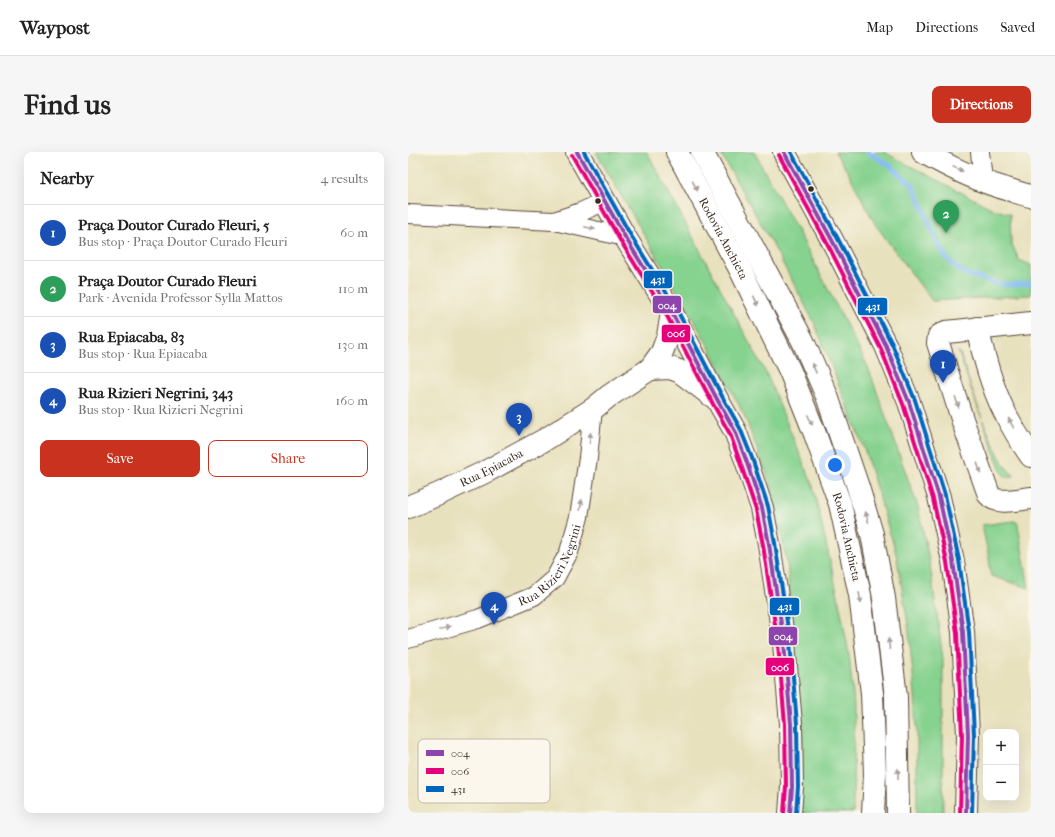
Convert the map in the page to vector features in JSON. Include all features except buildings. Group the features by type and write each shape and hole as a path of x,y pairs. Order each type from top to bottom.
{"main road":[{"path":"577,152 625,237 672,313 735,431 762,508 784,643 791,724 792,787 790,813"},
{"name":"Rodovia Anchieta","path":"677,152 740,269 790,371 815,434 840,504 860,595 872,693 875,774 873,813"},
{"name":"Rodovia Anchieta","path":"702,152 803,341 826,396 860,494 872,534 884,598 896,697 898,813"},
{"path":"784,152 832,240 886,346 909,402 939,497 953,560 963,632 968,735 966,813"},
{"path":"923,152 983,181 1031,196"},
{"path":"650,369 662,352 668,336 672,313"},
{"path":"1031,323 946,332 938,336 938,343 949,381 989,495 992,499 999,501 1031,498"},
{"path":"977,328 988,370 1003,410 1031,456"},
{"path":"650,369 670,368 679,371 718,401"},
{"name":"Rua Epiacaba","path":"408,507 439,494 494,467 546,439 593,409 609,396 650,369"}],"street":[{"path":"980,152 983,181"},
{"path":"554,221 581,212 605,201"},
{"path":"408,214 554,221 625,237"},
{"name":"Rua Rizieri Negrini","path":"408,639 478,619 534,596 555,578 569,552 579,517 588,458 593,409"}],"green space":[{"path":"596,152 647,152 767,375 813,486 838,596 849,654 854,705 853,813 797,813 803,744 787,562 771,486 745,417 708,345"},
{"path":"720,152 754,152 802,239 868,367 918,507 930,565 943,659 943,813 917,813 917,733 915,694 908,624 896,553 865,451 814,322 774,247"},
{"path":"835,152 885,152 995,210 1010,214 1011,242 1019,260 1031,265 1031,295 932,301 875,224 849,174"},
{"path":"958,351 960,353 971,387"},
{"path":"982,418 1002,462 1014,475 1013,477 1005,476 1001,471"},
{"path":"1014,521 1018,523 1029,588 991,576 982,525"}],"waterway":[{"path":"868,152 889,165 913,186 937,241 947,259 958,269 969,275 995,283 1009,285 1031,283"}],"transit line":[{"name":"004","path":"577,152 625,237 672,313 735,431 762,508 784,643 791,724 792,787 790,813"},
{"name":"431","path":"584,152 630,234 677,310 740,428 768,506 790,642 797,724 798,787 796,813"},
{"name":"004","path":"784,152 832,240 886,346 909,402 939,497 953,561 963,632 968,735 966,813"},
{"name":"431","path":"791,152 892,344 915,400 945,495 959,560 969,632 974,735 972,813"},
{"name":"006","path":"572,155 620,240 667,316 730,434 756,510 763,545 778,644 785,724 786,787 784,813"},
{"name":"006","path":"779,155 827,243 881,349 903,404 933,499 947,562 957,633 962,735 960,813"}],"place":[{"name":"Praça Doutor Curado Fleuri","path":"946,233"},
{"name":"Praça Doutor Curado Fleuri, 5","path":"943,383"},
{"name":"Rua Epiacaba, 83","path":"519,436"},
{"name":"Rua Rizieri Negrini, 343","path":"494,625"}]}
